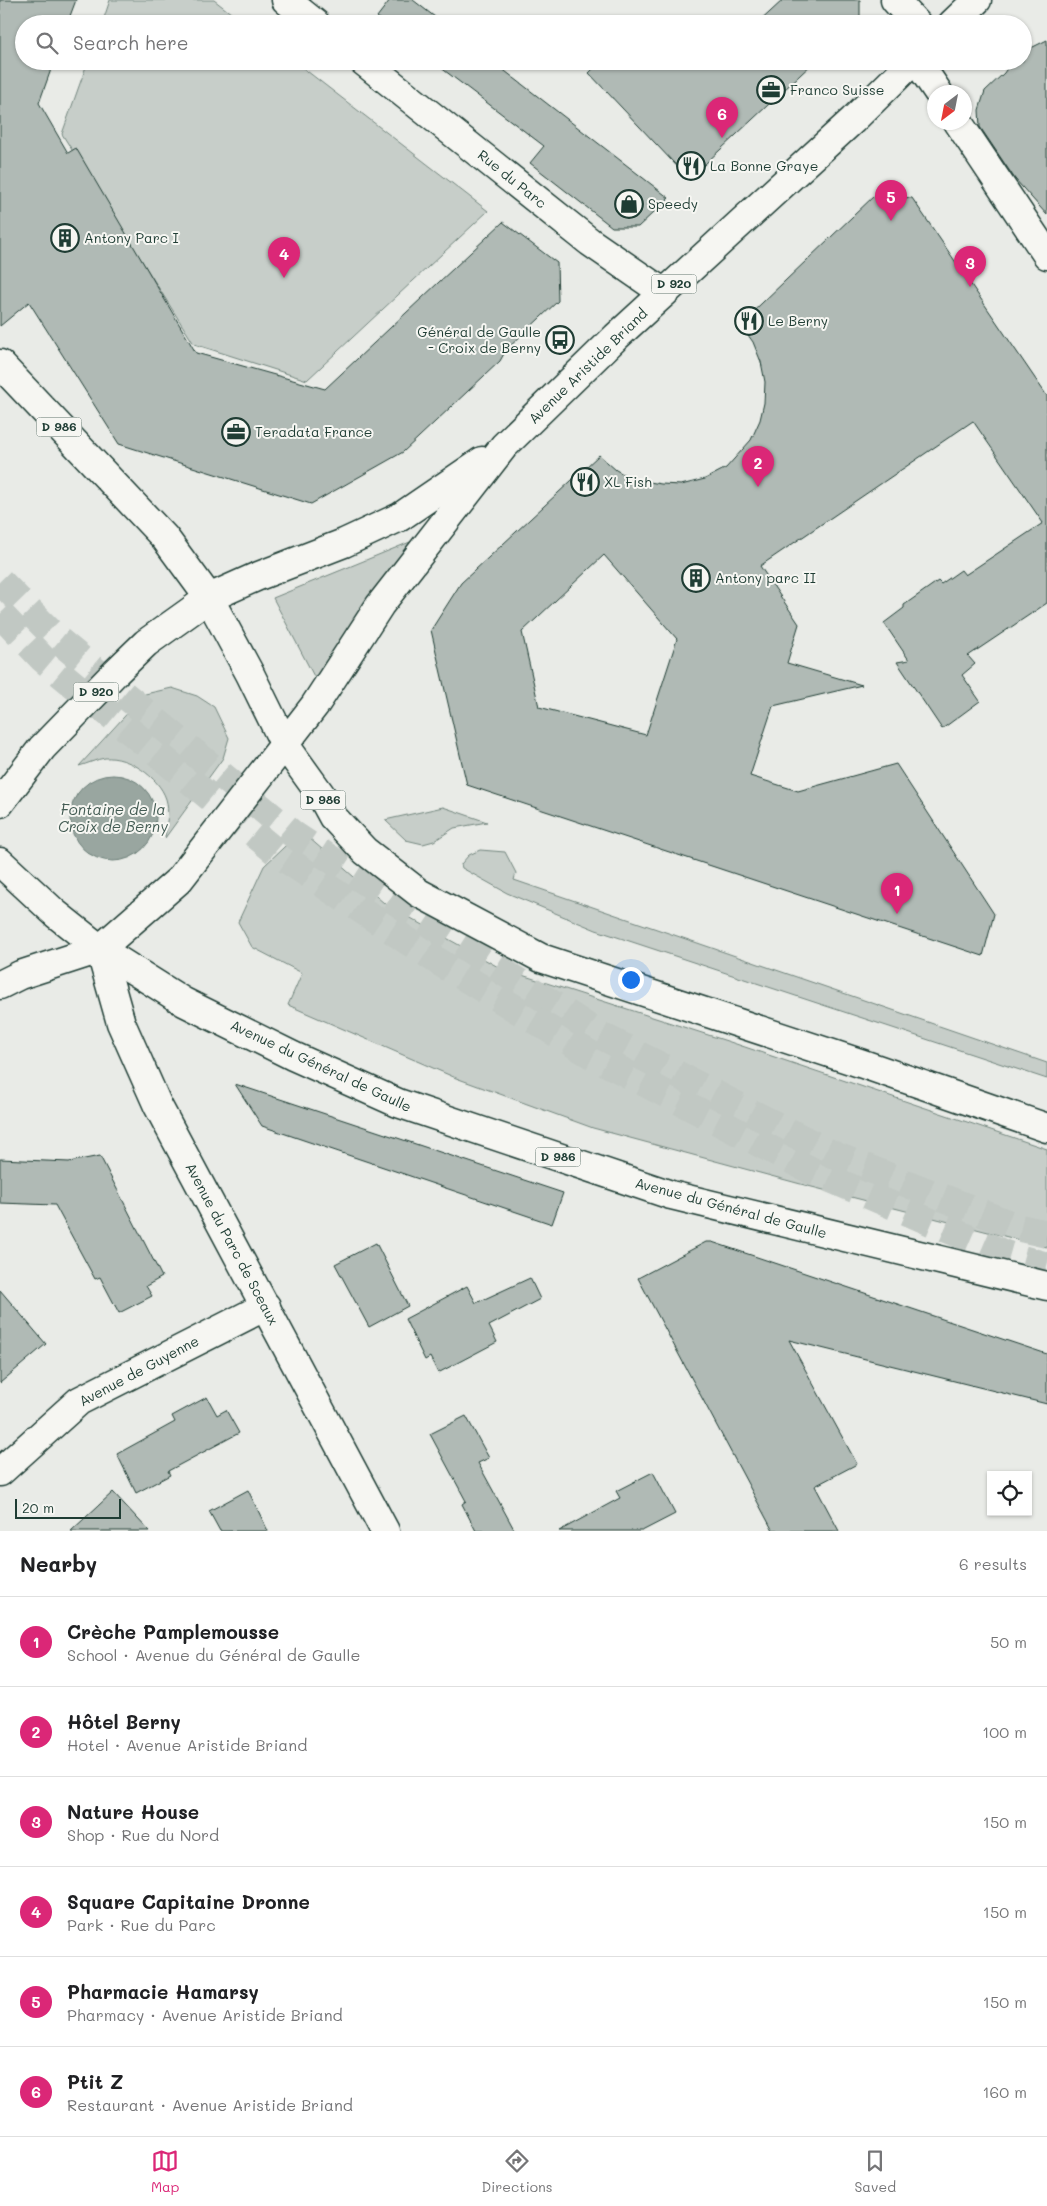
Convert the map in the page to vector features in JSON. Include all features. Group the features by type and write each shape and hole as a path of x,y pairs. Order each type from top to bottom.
{"main road":[{"path":"286,0 305,15"},
{"path":"895,0 909,15"},
{"path":"961,15 977,0"},
{"name":"Rue du Parc","path":"374,70 590,242 664,293"},
{"name":"Avenue Aristide Briand","path":"285,745 315,705 380,605 504,446 664,293 853,120 904,70"},
{"path":"923,70 933,85"},
{"path":"963,130 1047,255"},
{"name":"D 986","path":"0,364 166,538 209,598 250,674 285,745 321,795 333,817 365,851 419,893 541,958 854,1061 1047,1128"},
{"name":"Avenue Aristide Briand","path":"209,598 256,577 344,543 400,517 504,446"},
{"name":"D 920","path":"0,803 42,748 116,672 146,644 209,598"},
{"name":"D 920","path":"0,985 20,975 100,949 179,880 285,745"},
{"name":"D 986","path":"0,862 56,914 100,949"},
{"name":"Avenue du Général de Gaulle","path":"100,949 184,1002 293,1056 398,1104 671,1195 1047,1286"},
{"name":"Avenue du Parc de Sceaux","path":"100,949 121,1023 158,1106 385,1531"},
{"name":"Avenue de Guyenne","path":"0,1472 79,1402 266,1306"}],"shaded area":[{"path":"110,0 214,0 233,15 105,15"},
{"path":"85,70 306,70 488,211 307,380 194,344 62,134"},
{"path":"410,542 318,684 273,598"},
{"path":"172,688 197,696 214,707 229,738 223,758 165,838 168,813 166,799 157,783 142,769 114,758 105,758 79,766 145,694"},
{"path":"443,807 487,822 454,828 434,841 423,844 406,840 385,820"},
{"path":"301,831 384,903 500,968 730,1042 1047,1149 1047,1247 808,1186 593,1128 456,1078 288,1005 302,973 252,947 238,922 264,866"},
{"path":"480,850 505,852 516,873 514,880 1047,1063 1047,1079 596,930 507,893 462,868 461,864 469,855"}],"water":[{"name":"Fontaine de la Croix de Berny","path":"113,775 130,778 144,787 153,801 156,818 153,835 144,849 130,858 113,861 96,858 82,849 73,835 70,818 73,801 82,787 96,778"}],"building":[{"name":"Antony Parc I","path":"0,0 76,0 70,15 15,15 15,70 51,70 39,103 68,153 76,148 196,353 325,389 503,222 557,263 558,301 506,350 500,361 403,452 311,504 119,444 29,302 0,326"},
{"path":"390,0 413,0 432,15 379,15"},
{"path":"783,0 860,0 860,15 767,15"},
{"path":"1047,40 1047,215 1015,179 980,127 979,110 985,91 1006,70 1032,70 1032,48"},
{"path":"444,70 504,70 669,198 638,227 612,227 530,163 544,146"},
{"path":"592,70 805,70 689,179 589,73"},
{"name":"Antony parc II","path":"875,195 912,198 1047,396 1047,603 968,656 975,664 962,675 980,701 942,729 897,662 909,660 884,623 904,608 904,605 938,581 941,584 961,570 965,575 1043,523 973,421 760,566 799,624 787,663 862,685 773,706 750,776 798,791 896,764 994,914 983,956 467,785 431,630 461,583 599,455 616,470 632,479 661,484 681,485 705,479 726,468 751,440 760,420 764,403 765,382 761,362 753,342 740,324","holes":["604,555 677,639 646,735 539,707 522,632"]},
{"path":"235,1084 563,1193 552,1224 262,1126"},
{"path":"100,1156 162,1277 146,1286 152,1296 119,1313 100,1277 95,1279 55,1205 0,1203 0,1159 69,1162"},
{"path":"706,1242 712,1242 1047,1354 1047,1404 789,1340 857,1464 815,1486 839,1531 773,1531 638,1278"},
{"path":"376,1243 408,1306 369,1327 335,1264"},
{"path":"530,1278 540,1299 489,1326 497,1342 438,1373 430,1357 425,1360 405,1319 467,1286 476,1303"},
{"path":"0,1290 46,1344 0,1383"},
{"path":"207,1397 217,1415 226,1410 239,1433 168,1471 170,1475 136,1493 117,1454 175,1422 172,1416"},
{"path":"466,1416 489,1458 478,1463 515,1531 476,1531 462,1504 466,1501 430,1434"},
{"path":"653,1472 675,1514 642,1531 559,1531 620,1498 616,1491"},
{"path":"248,1490 268,1531 220,1531 209,1511"},
{"path":"113,1492 149,1531 71,1531"}],"tunnel":[{"path":"0,581 58,640 294,835 600,1035 834,1155 1020,1228 1047,1234"},
{"path":"0,614 43,659 281,856 439,962 590,1054 812,1171 1008,1255 1047,1266"}],"place":[{"name":"Franco Suisse","path":"771,90"},
{"name":"Ptit Z","path":"722,138"},
{"name":"La Bonne Graye","path":"691,166"},
{"name":"Speedy","path":"629,204"},
{"name":"Pharmacie Hamarsy","path":"891,221"},
{"name":"Antony Parc I","path":"65,238"},
{"name":"Square Capitaine Dronne","path":"284,278"},
{"name":"Nature House","path":"970,287"},
{"name":"Le Berny","path":"749,321"},
{"name":"Général de Gaulle - Croix de Berny","path":"560,340"},
{"name":"Teradata France","path":"236,432"},
{"name":"XL Fish","path":"585,482"},
{"name":"Hôtel Berny","path":"758,487"},
{"name":"Antony parc II","path":"696,578"},
{"name":"Crèche Pamplemousse","path":"897,914"}]}
